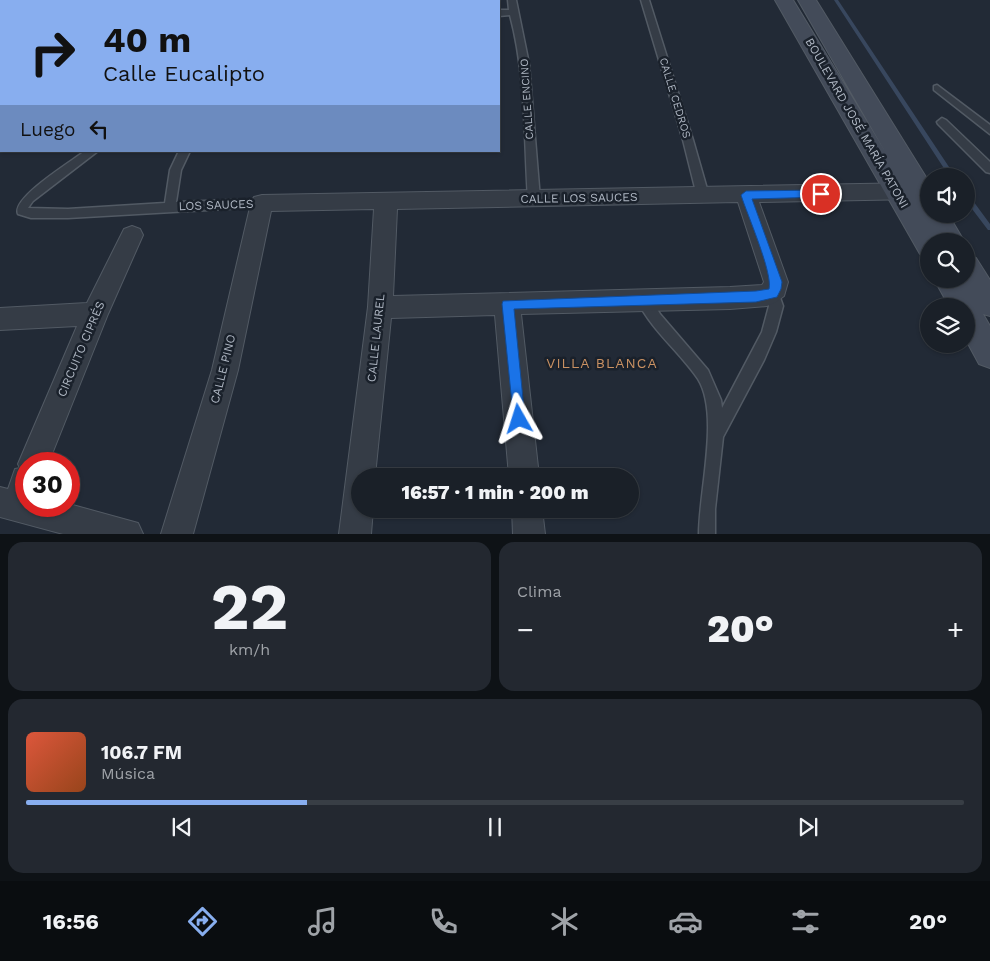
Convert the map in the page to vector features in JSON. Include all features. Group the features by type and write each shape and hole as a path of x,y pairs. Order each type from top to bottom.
{"main road":[{"name":"BOULEVARD JOSÉ MARÍA PATONI","path":"784,0 921,233"},
{"name":"BOULEVARD JOSÉ MARÍA PATONI","path":"807,0 920,190"},
{"path":"975,280 990,304"},
{"path":"975,327 990,354"}],"street":[{"name":"CALLE LOS SAUCES","path":"262,203 897,192"},
{"path":"897,192 920,197"},
{"path":"380,307 756,296 774,288 746,195"},
{"name":"CALLE LAUREL","path":"361,468 380,307 386,200"},
{"name":"CALLE PINO","path":"177,534 224,370 262,203"},
{"name":"CIRCUITO CIPRÉS","path":"38,452 95,314 132,234"},
{"path":"508,304 523,468"},
{"path":"0,319 95,314"},
{"path":"14,496 127,534"},
{"name":"CALLE LAUREL","path":"355,534 356,518"},
{"path":"528,518 529,534"}],"lane":[{"name":"CALLE ENCINO","path":"512,0 525,64 534,199"},
{"name":"CALLE CEDROS","path":"645,0 688,140 703,196"},
{"path":"500,14 513,12"},
{"path":"937,88 990,130"},
{"path":"942,122 990,169"},
{"name":"LOS SAUCES","path":"92,152 29,198 22,211 27,215 61,214 170,206 262,203"},
{"path":"170,206 175,174 184,152"},
{"path":"716,436 732,402 759,355 776,306 774,288"},
{"path":"644,300 655,318 703,375 714,400 716,436 707,509 708,534"}],"waterway":[{"path":"836,0 947,168"},
{"path":"975,208 990,228"}],"district":[{"name":"VILLA BLANCA","path":"602,363"}],"route":[{"path":"519,419 508,304 767,295 775,289 776,282 746,195 821,194"}]}
